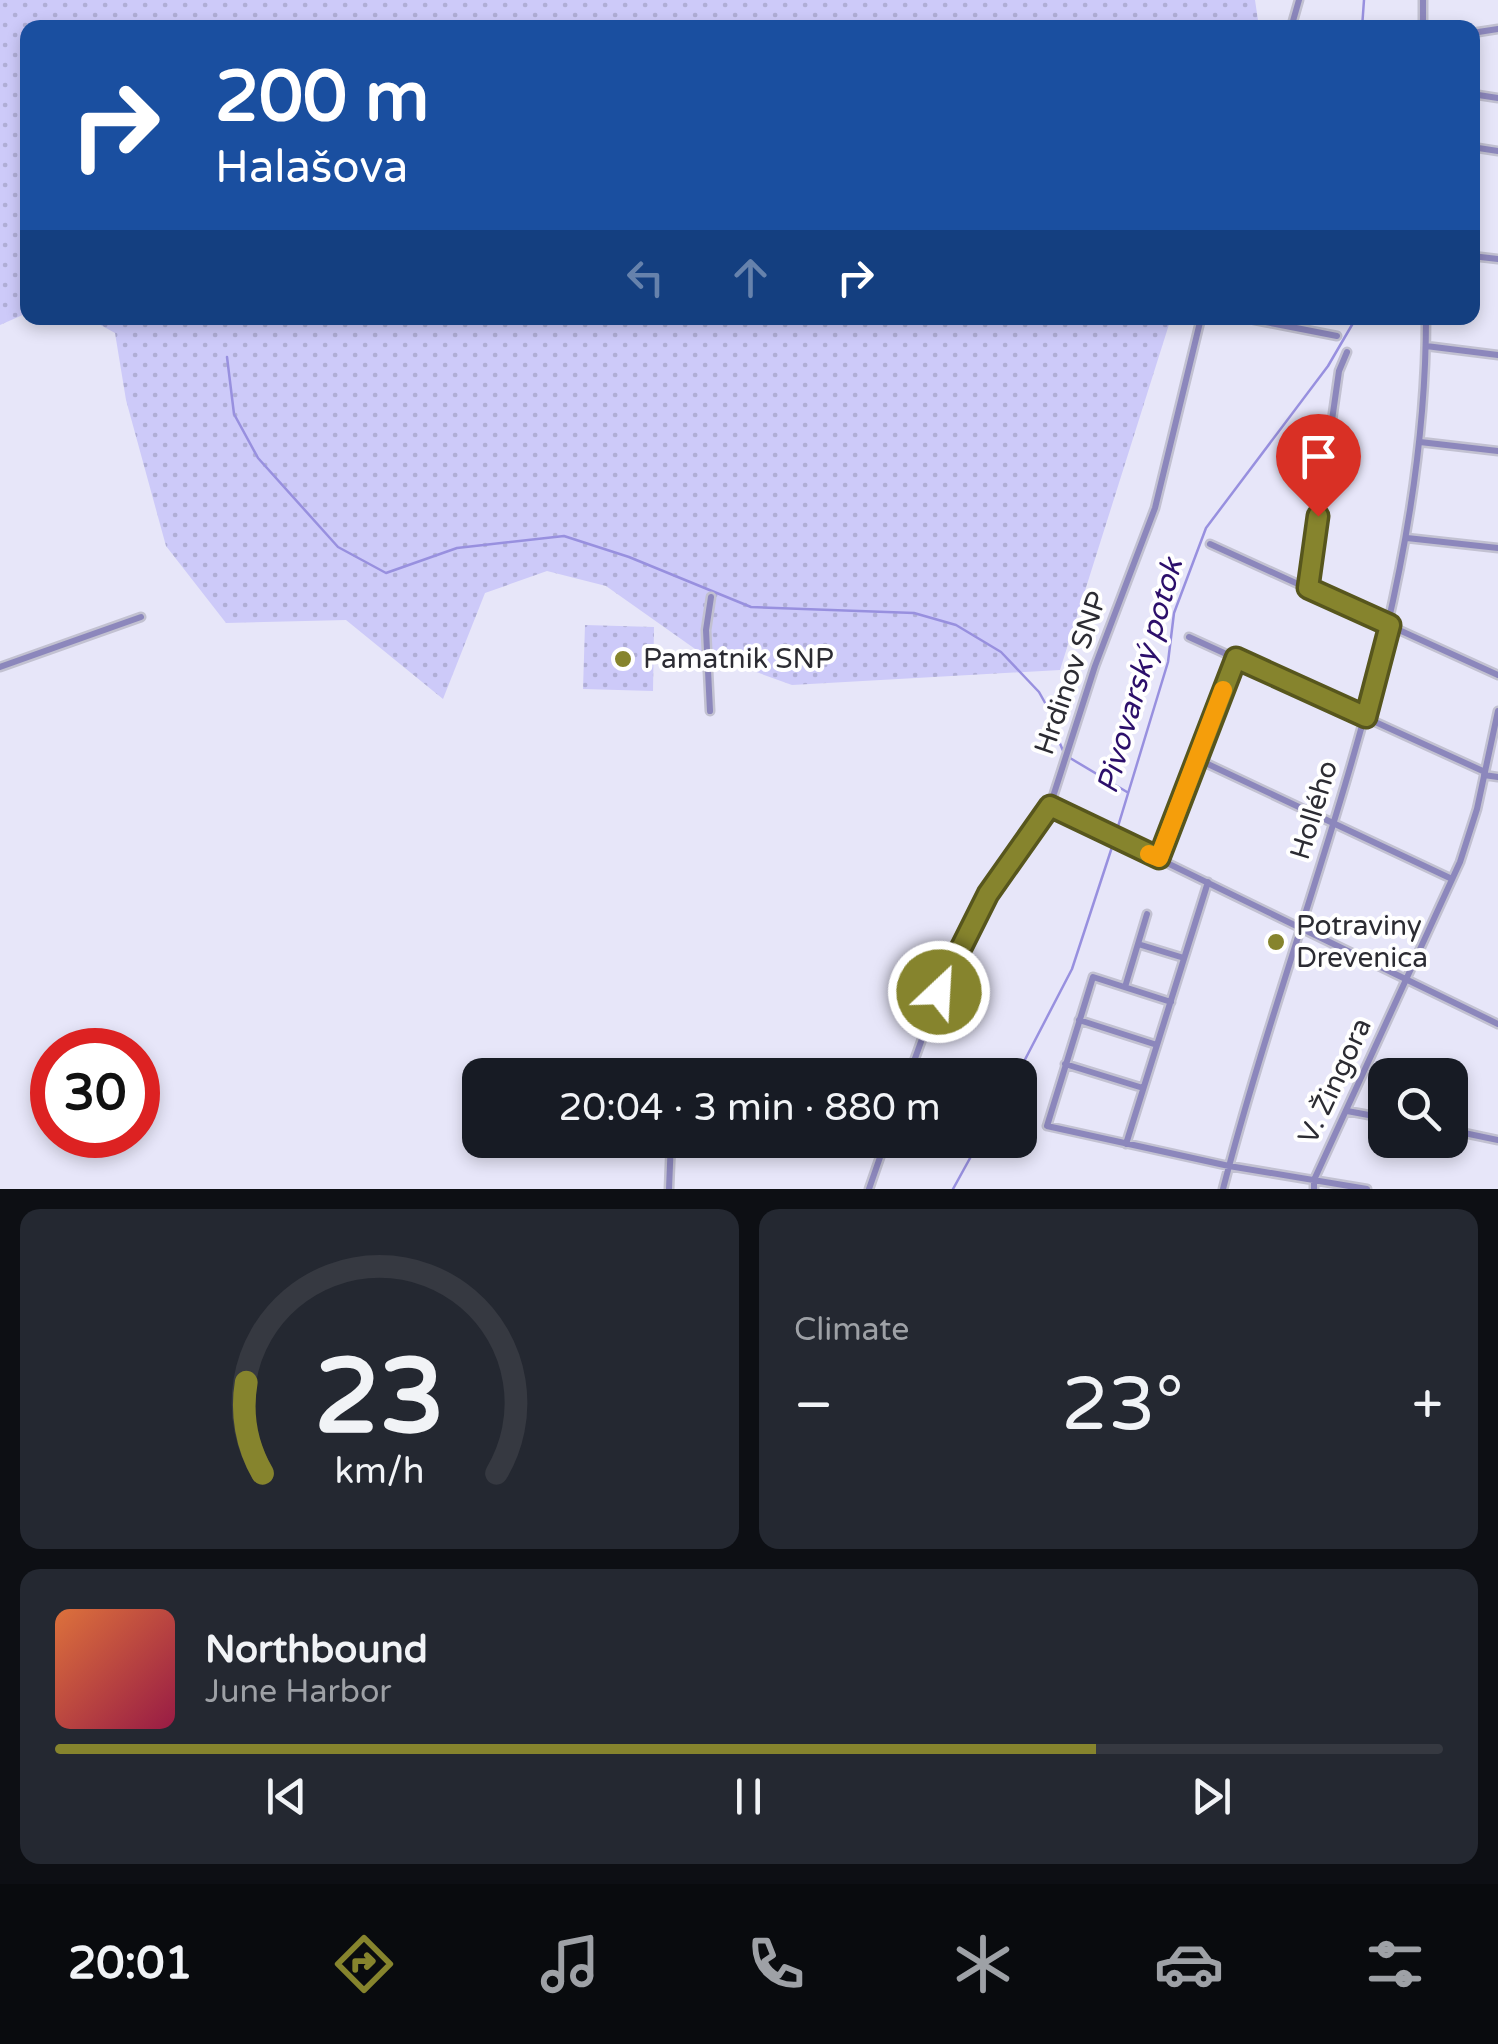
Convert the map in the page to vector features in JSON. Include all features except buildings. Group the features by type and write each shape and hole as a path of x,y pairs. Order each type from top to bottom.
{"street":[{"name":"Hrdinov SNP","path":"915,1058 939,992 974,919 1050,806 1113,614 1155,508 1198,325"},
{"path":"1280,325 1336,336"},
{"name":"Hollého","path":"1223,1189 1366,717 1390,625 1420,442 1426,325"},
{"path":"1426,346 1498,354"},
{"path":"1308,588 1339,371 1348,352"},
{"path":"1420,442 1498,451"},
{"path":"1407,538 1498,548"},
{"path":"1210,544 1498,675"},
{"path":"710,711 706,630 711,597"},
{"path":"0,667 141,617"},
{"path":"1189,637 1498,777"},
{"path":"1159,858 1236,658"},
{"name":"V. Žingora","path":"1314,1185 1466,845 1498,711"},
{"path":"1195,758 1452,879"},
{"path":"1050,806 1498,1024"},
{"path":"1126,1144 1208,882"},
{"path":"1125,986 1147,914"},
{"path":"1138,944 1184,958"},
{"path":"1171,1002 1093,978 1047,1126 1314,1185 1367,1189"},
{"path":"1079,1020 1157,1045"},
{"path":"1065,1064 1143,1088"},
{"path":"1346,1111 1368,1115"},
{"path":"1468,1134 1498,1140"},
{"path":"669,1189 670,1158"},
{"path":"869,1189 880,1158"}],"shaded area":[{"path":"0,0 1255,0 1258,20 20,20 20,316 0,325"},
{"path":"101,325 1169,325 1060,670 792,685 698,651 606,586 547,571 485,593 443,699 346,620 226,623 166,546 126,400 115,333"},
{"path":"585,625 654,627 653,691 583,689"}],"waterway":[{"name":"Pivovarský potok","path":"1363,20 1364,0"},
{"name":"Pivovarský potok","path":"1116,833 1168,662 1174,613 1206,528 1328,366 1352,325"},
{"path":"227,357 234,414 258,458 338,547 386,573 457,548 564,536 629,557 751,607 914,613 956,625 1001,652 1039,692 1053,717"},
{"path":"1055,732 1064,753"},
{"path":"1070,758 1127,792"},
{"name":"Pivovarský potok","path":"1026,1058 1072,969 1114,841"},
{"name":"Pivovarský potok","path":"953,1189 970,1158"}],"slow traffic":[{"path":"1149,854 1159,858 1223,690"}],"place":[{"name":"Pamatnik SNP","path":"623,659"},
{"name":"Potraviny Drevenica","path":"1276,942"}],"route":[{"path":"939,992 988,894 1050,806 1159,858 1236,658 1366,717 1390,625 1308,588 1318,516"}]}
